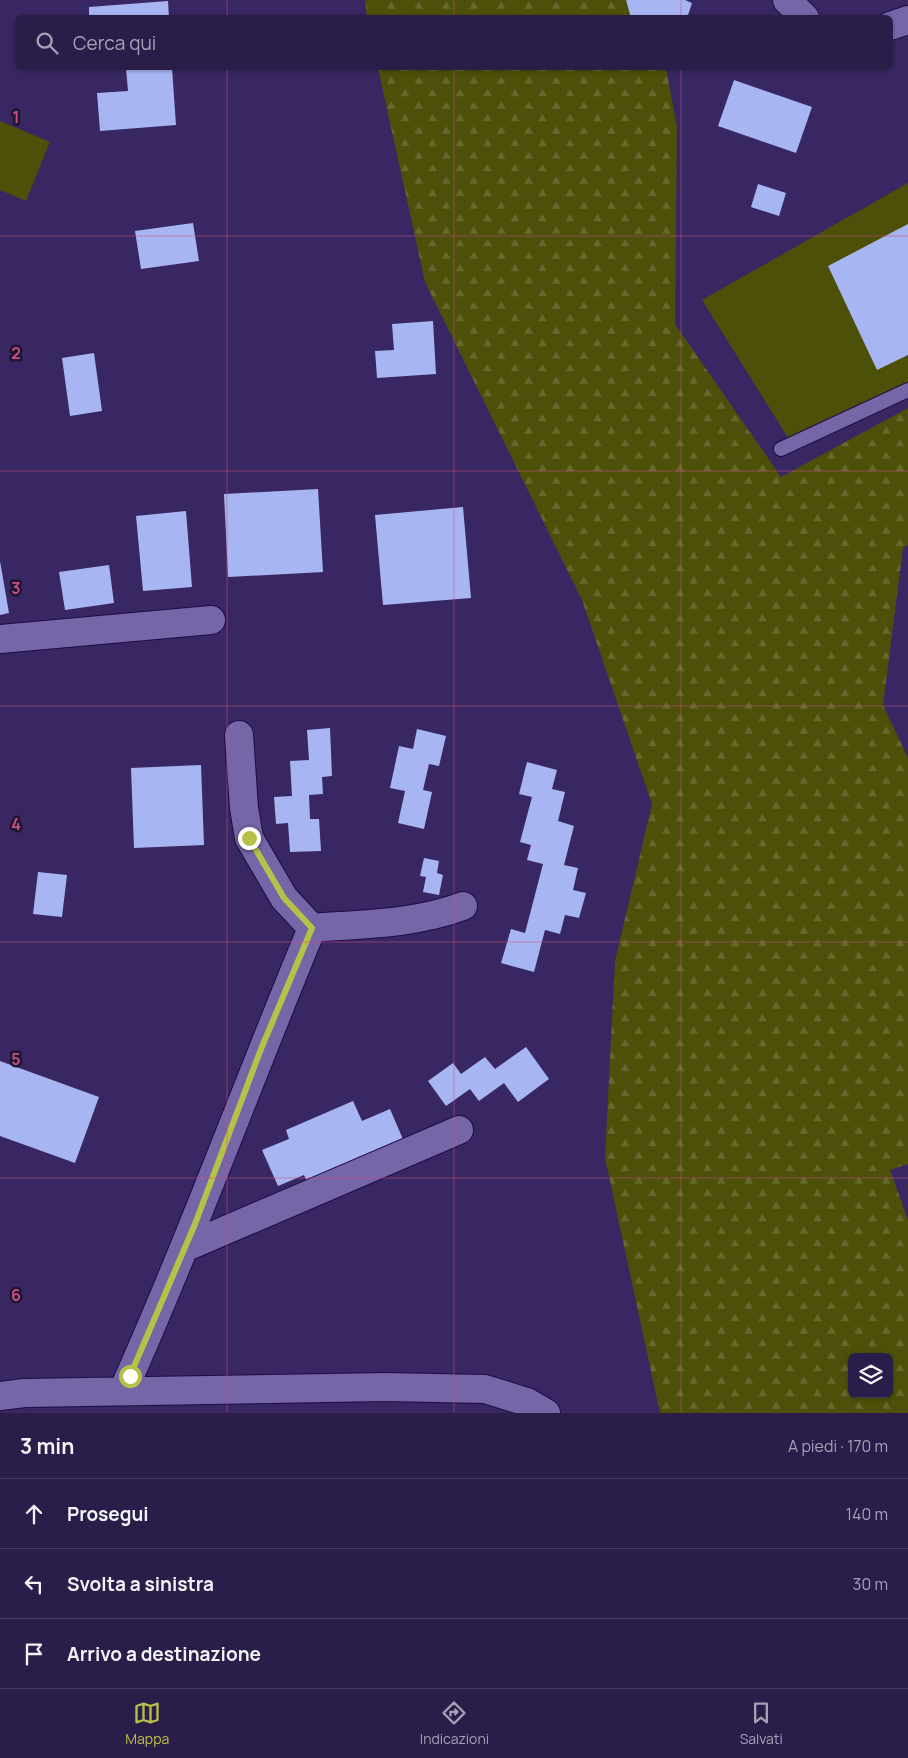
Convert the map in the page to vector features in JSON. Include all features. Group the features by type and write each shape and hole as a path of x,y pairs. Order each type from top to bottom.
{"street":[{"path":"787,0 803,15"},
{"path":"893,25 908,20"},
{"path":"0,639 211,620"},
{"path":"239,735 244,808 249,838 284,898 312,928"},
{"path":"312,928 410,920 440,914 464,906"},
{"path":"123,1391 184,1248 261,1049 312,928"},
{"path":"184,1248 459,1130"},
{"path":"0,1396 24,1393 386,1387 485,1389 527,1402 546,1413"}],"lane":[{"path":"781,449 908,390"}],"green space":[{"path":"365,0 654,0 657,15 367,15"},
{"path":"378,70 666,70 677,127 675,324 781,477 908,408 908,545 903,548 883,705 908,758 908,1164 890,1170 908,1220 908,1413 660,1413 605,1158 615,961 652,804 582,600 425,282"},
{"path":"0,121 50,142 26,201 0,190"},
{"path":"908,183 908,395 795,449 702,300"}],"building":[{"path":"626,0 685,0 692,3 688,15 630,15"},
{"path":"168,1 169,15 89,15 89,7"},
{"path":"126,70 172,70 176,125 100,131 97,93 128,91"},
{"path":"734,80 812,107 796,153 718,126"},
{"path":"758,184 786,193 779,216 751,207"},
{"path":"193,223 199,261 141,269 135,231"},
{"path":"908,224 908,355 877,370 828,266"},
{"path":"433,321 436,374 377,378 375,351 394,350 392,324"},
{"path":"94,353 102,411 70,416 62,358"},
{"path":"318,489 323,572 228,577 224,494"},
{"path":"463,507 471,598 383,605 375,515"},
{"path":"186,511 192,587 143,591 136,516"},
{"path":"0,561 9,613 0,615"},
{"path":"109,565 114,603 65,610 59,572"},
{"path":"330,728 332,776 322,777 323,794 309,795 310,819 319,819 321,851 290,852 288,823 276,824 274,797 292,796 290,761 309,760 307,730"},
{"path":"417,729 446,736 439,766 429,764 423,790 432,792 424,829 398,823 405,791 390,788 399,746 413,749"},
{"path":"527,762 557,770 552,789 565,792 558,821 574,826 564,865 578,868 573,890 586,893 579,918 565,915 560,934 545,930 534,972 501,963 511,929 525,933 543,864 527,860 531,845 520,842 532,797 519,794"},
{"path":"201,765 204,845 134,848 131,768"},
{"path":"424,858 439,861 437,873 443,875 439,895 423,892 426,877 420,876"},
{"path":"38,872 67,875 62,917 33,914"},
{"path":"526,1047 549,1079 518,1102 504,1083 479,1101 470,1089 446,1106 428,1081 453,1063 461,1074 485,1057 495,1069"},
{"path":"0,1061 99,1097 75,1163 0,1136"},
{"path":"353,1101 362,1121 390,1109 405,1144 307,1182 304,1175 278,1186 262,1150 289,1139 286,1130"}],"route":[{"path":"130,1376 195,1224 261,1049 312,928 284,898 249,838"}]}
